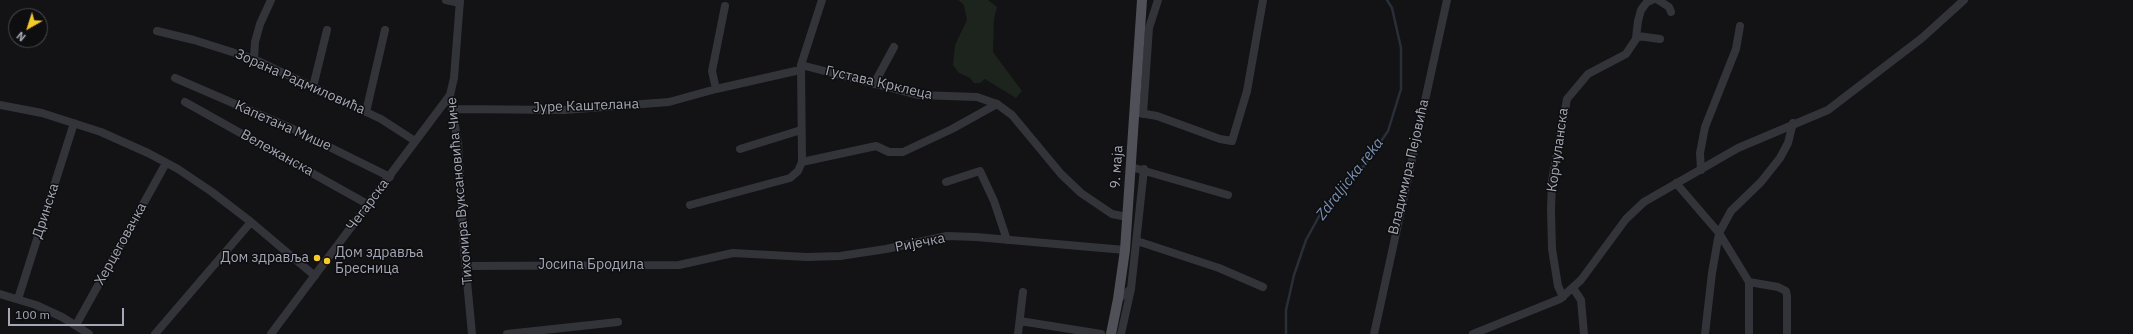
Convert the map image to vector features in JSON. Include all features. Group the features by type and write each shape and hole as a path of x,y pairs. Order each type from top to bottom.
{"main road":[{"name":"9. маја","path":"1111,334 1118,300 1125,250 1131,167 1139,113 1142,0"}],"street":[{"path":"254,59 255,42 260,24 271,0"},
{"path":"446,0 460,2"},
{"path":"690,205 790,178 798,172 802,162 800,67 822,0"},
{"path":"1158,0 1149,28 1139,113 1164,118 1220,139 1232,141 1247,91 1263,0"},
{"name":"Владимира Пејовића","path":"1374,334 1447,0"},
{"path":"1652,0 1647,2 1642,10 1638,21 1636,38 1640,36 1660,39"},
{"path":"1658,0 1669,7 1670,12"},
{"path":"1473,334 1563,297 1592,267 1626,219 1644,202 1738,148 1793,123 1828,110 1922,38 1964,0"},
{"name":"Тихомира Вуксановића Чиче","path":"460,2 454,78 450,95 458,144 472,334"},
{"path":"716,89 712,71 725,6"},
{"path":"1701,170 1700,153 1705,127 1736,49 1740,26"},
{"path":"313,87 327,30"},
{"path":"366,112 385,30"},
{"name":"Зорана Радмиловића","path":"157,31 194,40 254,59 366,112 391,125 415,142"},
{"name":"Корчуланска","path":"1563,297 1558,286 1552,249 1550,210 1552,181 1563,125 1564,106 1571,92 1588,74 1622,57 1629,50 1636,38"},
{"path":"874,84 894,47"},
{"name":"Густава Крклеца","path":"800,67 925,96 977,97 997,104 1012,114 1061,174 1081,193 1112,214 1127,217"},
{"name":"Јуре Каштелана","path":"453,109 564,110 669,102 689,95 800,67"},
{"name":"Капетана Мише","path":"175,78 293,129 390,177"},
{"name":"Чегарска","path":"270,334 369,205 450,95"},
{"name":"Вележанска","path":"185,102 369,205"},
{"path":"802,162 876,146 889,152 903,152 958,126 997,104"},
{"path":"0,105 42,113 123,141 166,163 188,175 252,222 315,276"},
{"path":"1705,334 1712,273 1719,234 1731,211 1761,182 1780,158 1788,143 1793,123"},
{"name":"Дринска","path":"18,299 74,124"},
{"path":"740,149 801,130"},
{"name":"Херцеговачка","path":"76,325 166,163"},
{"path":"1131,167 1144,169 1180,182 1228,195"},
{"path":"1121,334 1131,289 1144,169"},
{"path":"946,182 980,171 994,201 1007,240"},
{"path":"1676,183 1719,234 1749,282 1749,334"},
{"path":"155,334 252,222"},
{"name":"Ријечка","path":"716,258 733,253 807,257 846,256 947,236 1125,250"},
{"path":"1137,241 1219,268 1263,287"},
{"name":"Јосипа Бродила","path":"466,266 679,265 716,258"},
{"path":"1749,282 1778,287 1786,291 1787,334"},
{"path":"1573,288 1581,300 1584,334"},
{"path":"1118,300 1131,289"},
{"path":"1018,334 1023,292"},
{"path":"0,294 43,308 76,325 89,334"},
{"path":"1020,321 1101,334"},
{"path":"507,334 618,322"}],"shaded area":[{"path":"958,0 988,0 997,7 994,19 993,52 1022,91 1016,98 985,79 980,83 974,83 970,78 959,73 953,65 955,45 967,20 964,5"}],"waterway":[{"name":"Zdraljicka reka","path":"1286,334 1286,310 1294,275 1306,240 1323,209 1344,185 1364,166 1388,131 1401,89 1401,48 1392,8 1387,0"}],"place":[{"name":"Дом здравља","path":"317,258"},
{"name":"Дом здравља Бресница","path":"327,261"}]}
